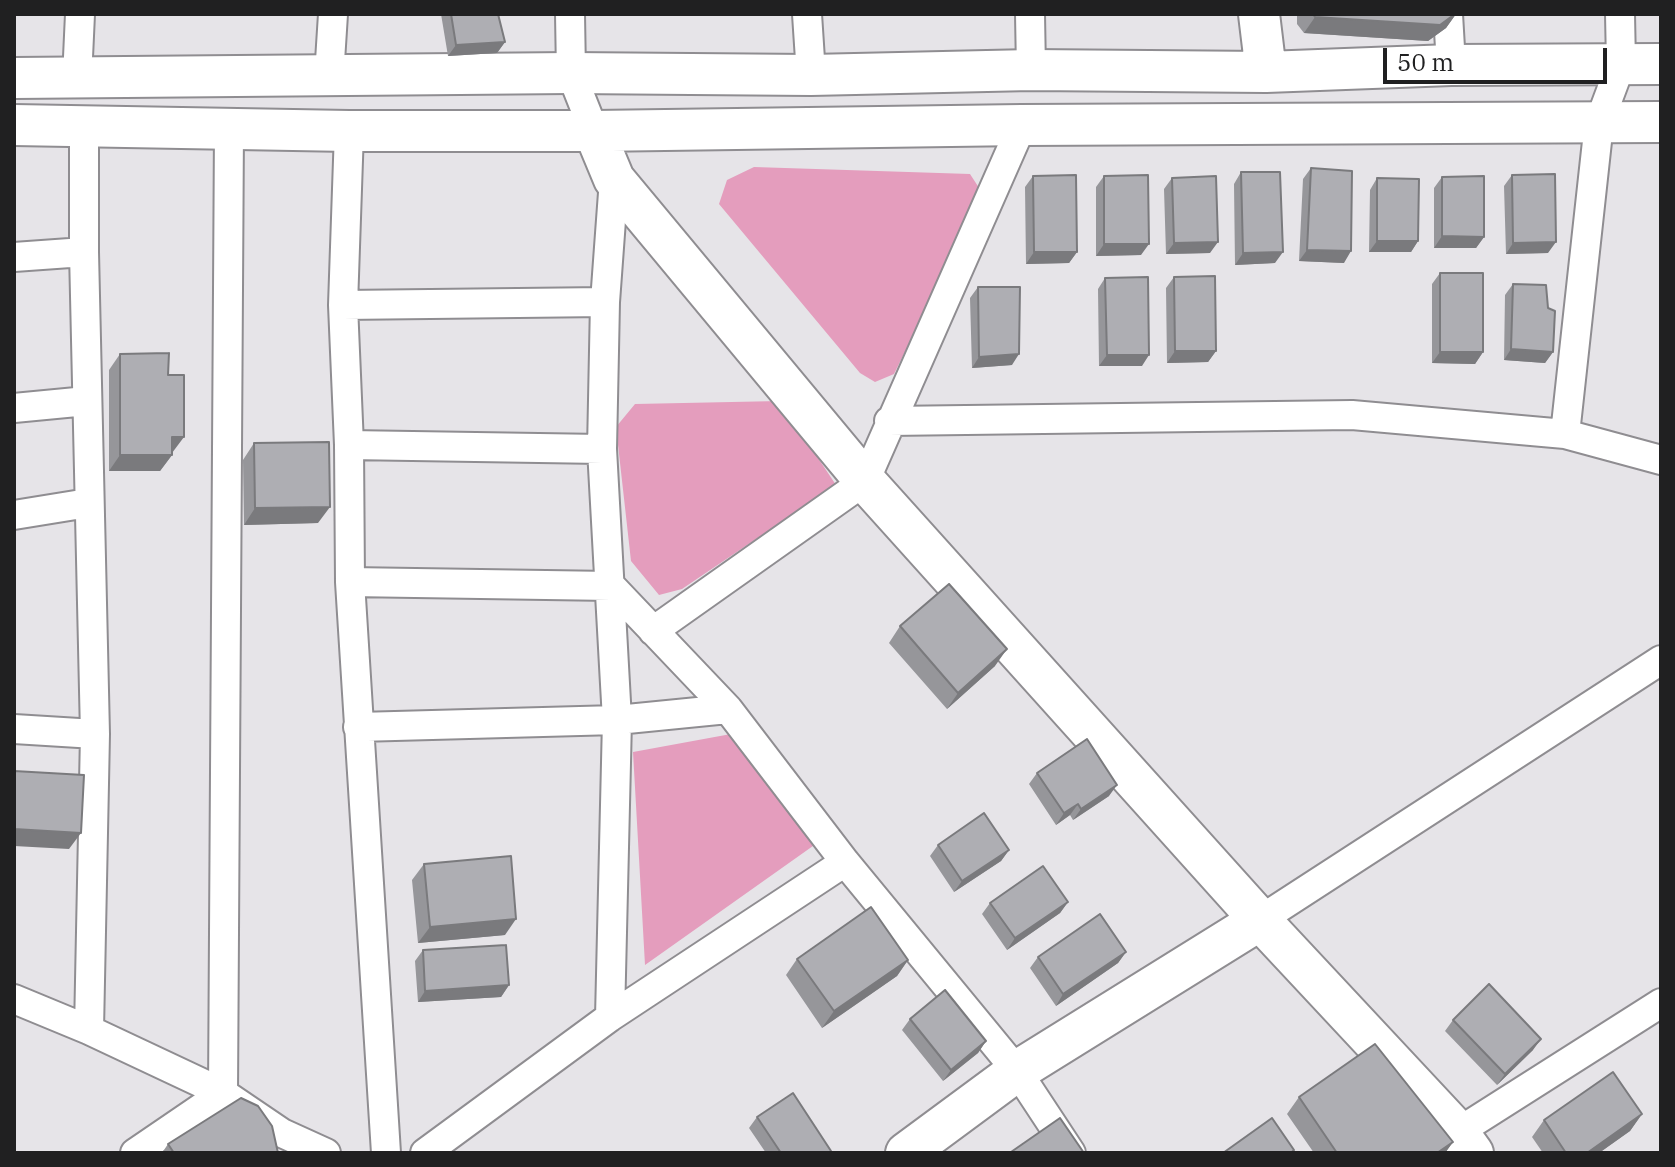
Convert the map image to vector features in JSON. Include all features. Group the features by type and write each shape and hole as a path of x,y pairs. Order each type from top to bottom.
{"street":[{"path":"77,79 80,14"},
{"path":"329,77 333,14"},
{"path":"570,14 571,73 614,179 865,481 1465,1143 1661,1003"},
{"path":"807,14 811,75"},
{"path":"1030,14 1031,70"},
{"path":"1259,14 1266,72"},
{"path":"1448,14 1451,65"},
{"path":"1565,434 1599,123 1621,64 1620,14"},
{"path":"14,78 571,73 811,75 1031,70 1266,72 1451,65 1661,64"},
{"path":"14,125 349,131 594,131 1661,122"},
{"path":"653,631 865,481 1022,125"},
{"path":"84,127 88,503 95,734 89,1030"},
{"path":"223,1093 229,128"},
{"path":"349,131 343,305 349,445 350,582 386,1153"},
{"path":"610,1017 617,720 602,449 605,302 614,179"},
{"path":"14,257 84,252"},
{"path":"343,305 605,302"},
{"path":"14,408 87,401"},
{"path":"889,421 1352,415 1565,434 1661,460"},
{"path":"349,445 602,449"},
{"path":"14,515 88,503"},
{"path":"350,582 611,586 728,709 845,862 1017,1071 1071,1153"},
{"path":"906,1153 1017,1071 1260,920 1661,660"},
{"path":"358,727 617,720 728,709"},
{"path":"14,729 95,734"},
{"path":"425,1153 610,1017 845,862"},
{"path":"14,999 89,1030 223,1093 281,1143 326,1153"},
{"path":"135,1153 223,1093"}],"shaded area":[{"path":"754,167 970,174 983,194 894,374 875,382 860,373 719,204 727,180"},
{"path":"780,401 836,485 682,589 659,595 631,561 616,427 635,404"},
{"path":"731,734 820,841 645,965 633,752"}],"building":[{"path":"451,14 498,14 505,42 456,45"},
{"path":"1313,14 1455,14 1440,25 1315,17"},
{"path":"1311,168 1352,171 1351,251 1307,250"},
{"path":"1241,172 1280,172 1283,252 1243,253"},
{"path":"1555,174 1556,242 1513,243 1512,175"},
{"path":"1076,175 1077,252 1034,252 1033,176"},
{"path":"1148,175 1149,244 1104,244 1104,176"},
{"path":"1216,176 1218,242 1174,243 1172,178"},
{"path":"1484,176 1484,237 1442,236 1442,177"},
{"path":"1377,178 1419,179 1418,241 1377,241"},
{"path":"1440,273 1483,273 1483,352 1440,352"},
{"path":"1215,276 1216,351 1175,351 1174,277"},
{"path":"1148,277 1149,355 1107,355 1105,278"},
{"path":"1513,284 1546,285 1548,308 1555,311 1553,352 1511,349"},
{"path":"978,287 1020,287 1019,354 979,357"},
{"path":"169,353 168,375 184,375 184,437 172,437 172,455 120,455 120,354"},
{"path":"329,442 330,507 255,508 254,443"},
{"path":"949,584 1007,649 958,693 900,626"},
{"path":"1087,739 1117,785 1081,809 1078,804 1064,813 1037,773"},
{"path":"14,771 84,775 81,833 14,829"},
{"path":"984,813 1009,850 962,881 938,845"},
{"path":"511,856 516,919 430,927 424,864"},
{"path":"1043,866 1068,902 1015,938 990,903"},
{"path":"871,907 908,960 834,1011 797,959"},
{"path":"1100,914 1126,952 1063,994 1038,957"},
{"path":"506,945 509,985 425,991 423,950"},
{"path":"1489,984 1541,1039 1505,1074 1453,1020"},
{"path":"945,990 986,1041 951,1070 910,1019"},
{"path":"1375,1044 1453,1142 1437,1153 1337,1153 1299,1097"},
{"path":"1613,1072 1642,1114 1587,1153 1566,1153 1544,1120"},
{"path":"793,1093 831,1151 828,1153 781,1153 757,1117"},
{"path":"241,1098 258,1106 272,1126 278,1153 174,1153 168,1144"},
{"path":"1060,1118 1084,1153 1011,1152"},
{"path":"1272,1118 1294,1150 1291,1153 1223,1153"}]}
